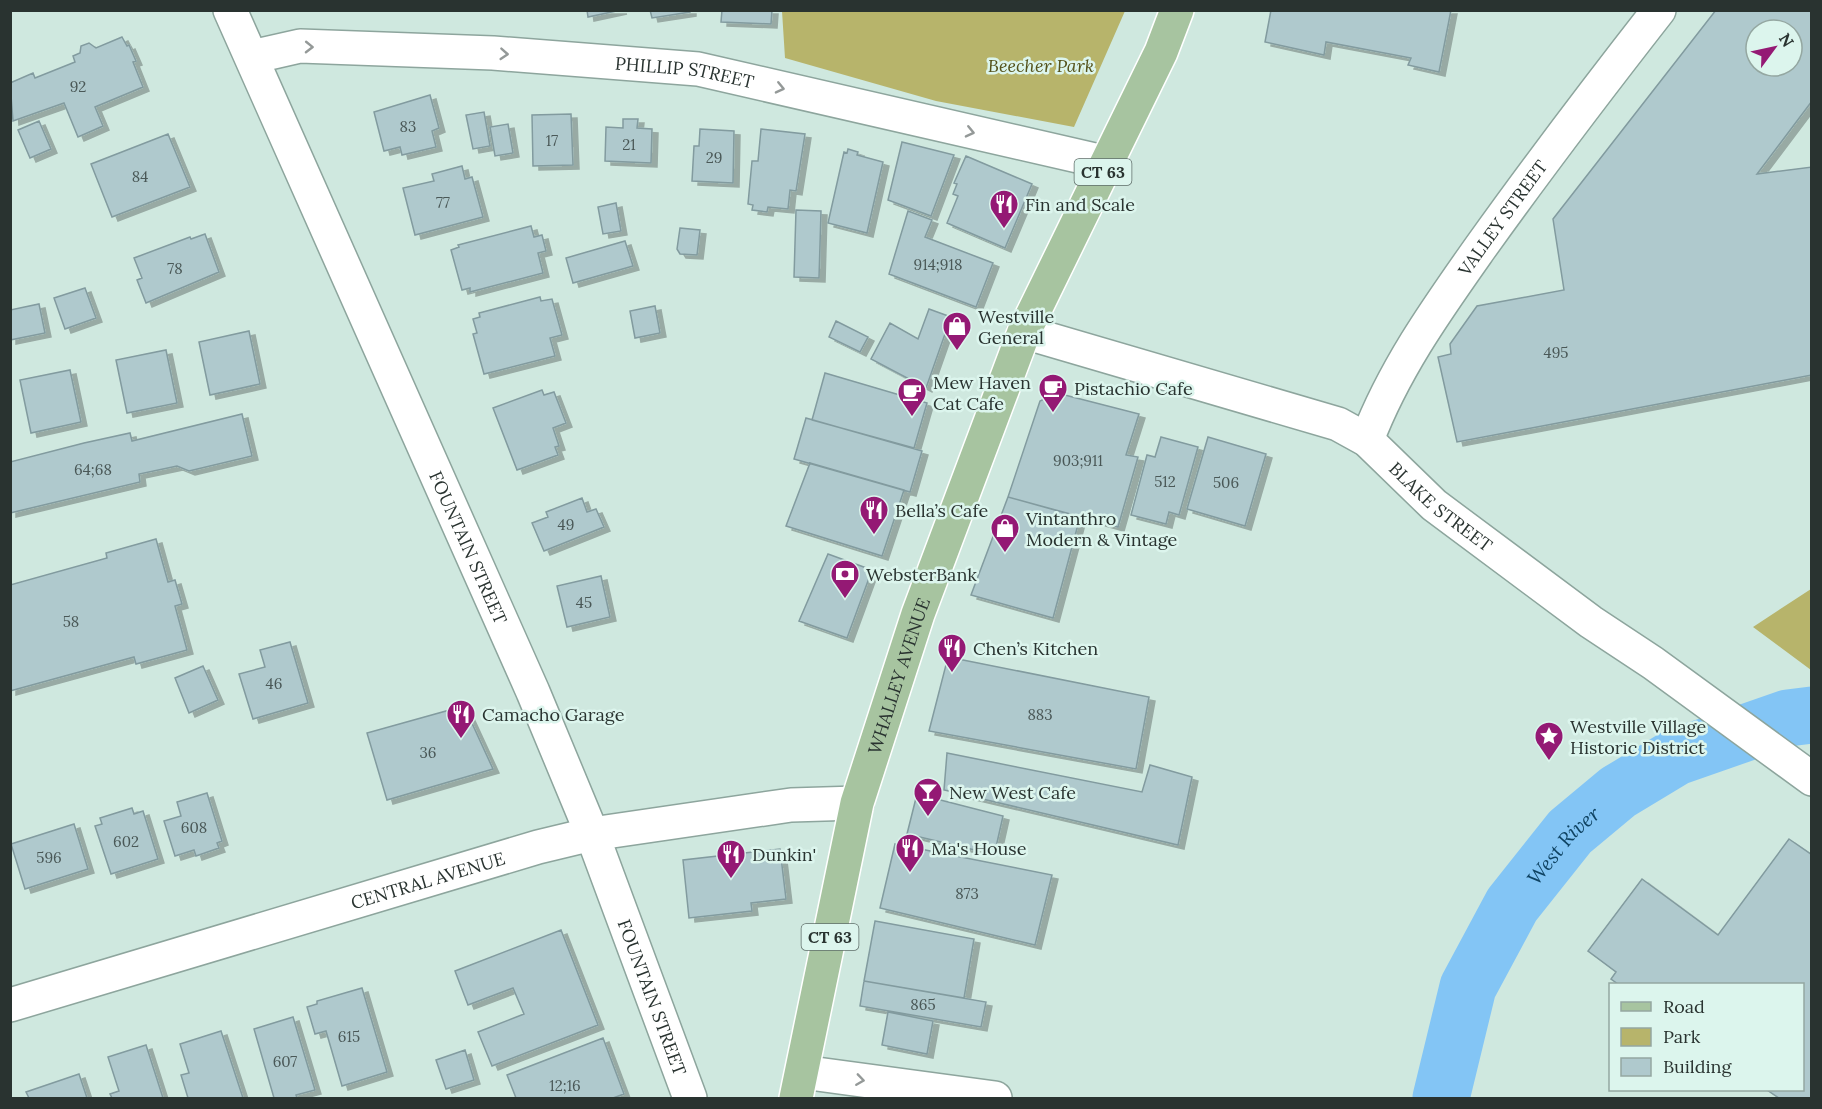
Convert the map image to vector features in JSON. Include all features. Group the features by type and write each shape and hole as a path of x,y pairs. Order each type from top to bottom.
{"main road":[{"name":"WHALLEY AVENUE","path":"799,1085 857,802 918,614 1024,332 1161,52 1177,10"}],"street":[{"name":"FOUNTAIN STREET","path":"230,10 533,692 592,834 691,1096"},
{"name":"VALLEY STREET","path":"1367,440 1382,400 1441,304 1506,213 1659,10"},
{"name":"PHILLIP STREET","path":"252,57 300,46 493,53 698,69 1108,163"},
{"name":"BLAKE STREET","path":"1024,332 1338,424 1367,440 1434,505 1591,622 1653,663 1800,771"},
{"name":"CENTRAL AVENUE","path":"10,1005 528,850 592,834 791,805 857,802"},
{"path":"799,1085 995,1098"}],"green space":[{"name":"Beecher Park","path":"782,10 1125,11 1074,127 936,101 785,58"},
{"path":"1811,589 1811,670 1753,627"}],"building":[{"path":"587,10 621,10 588,17"},
{"path":"650,10 690,10 690,12 652,18"},
{"path":"722,10 772,10 771,24 721,22"},
{"path":"1271,10 1451,10 1439,72 1408,65 1411,58 1326,42 1324,55 1265,42"},
{"path":"1716,10 1812,10 1812,101 1757,174 1812,167 1812,375 1457,442 1438,357 1451,354 1450,344 1477,306 1564,290 1553,219"},
{"path":"122,37 127,46 129,45 136,61 133,62 143,87 95,107 103,126 78,137 64,103 13,121 10,83 33,73 35,78 75,62 73,56 80,53 81,46 89,43 96,48"},
{"path":"430,95 439,128 432,131 436,147 402,155 400,147 384,151 374,112"},
{"path":"484,112 490,146 473,149 466,115"},
{"path":"571,114 573,165 533,166 532,115"},
{"path":"623,119 638,119 637,128 652,129 651,163 605,161 606,127 623,128"},
{"path":"39,121 51,149 30,158 18,130"},
{"path":"508,124 513,153 495,156 490,127"},
{"path":"700,129 734,131 733,183 692,181 694,146 699,146"},
{"path":"761,129 805,134 796,191 790,190 788,209 768,207 767,212 752,210 753,205 748,204 752,161 758,161"},
{"path":"168,134 190,187 112,217 91,164"},
{"path":"902,142 954,155 931,216 888,200"},
{"path":"848,149 858,152 857,155 883,162 867,233 828,223 844,152 847,153"},
{"path":"966,156 1032,184 1005,248 947,223 958,196 953,194 957,184 954,183"},
{"path":"462,166 465,179 472,177 483,217 415,235 403,188 434,181 432,174"},
{"path":"616,203 621,231 603,234 598,207"},
{"path":"796,210 821,211 819,278 794,277"},
{"path":"908,211 932,220 925,237 993,263 976,307 889,274"},
{"path":"531,226 534,237 542,235 546,251 538,253 543,273 470,292 470,288 462,290 451,250 459,247 458,245"},
{"path":"680,228 700,230 697,255 680,254 677,249"},
{"path":"205,234 219,272 146,303 137,280 142,278 134,258 190,237 191,239"},
{"path":"625,241 633,266 573,283 566,258"},
{"path":"85,288 96,318 65,329 54,298"},
{"path":"540,297 541,301 552,299 562,335 550,338 555,356 484,374 473,334 477,333 473,319 480,317 479,313"},
{"path":"39,304 45,333 10,340 10,310"},
{"path":"655,306 660,333 635,338 630,311"},
{"path":"929,309 951,317 926,388 871,359 890,323 918,339"},
{"path":"836,321 868,337 860,352 829,337"},
{"path":"249,331 260,384 210,395 199,342"},
{"path":"166,350 177,403 127,413 116,360"},
{"path":"70,370 81,422 31,433 20,380"},
{"path":"825,373 927,403 914,448 812,420"},
{"path":"542,390 544,395 554,392 566,423 553,428 559,446 555,447 558,455 517,470 493,408"},
{"path":"1057,393 1139,414 1126,455 1138,457 1118,527 1008,497 1040,401"},
{"path":"242,414 252,456 189,471 177,466 139,474 140,482 10,513 10,462 130,433 132,441"},
{"path":"806,418 922,451 910,492 794,459"},
{"path":"1161,437 1198,447 1179,515 1169,512 1166,524 1131,515 1147,455 1155,457"},
{"path":"1208,437 1266,454 1245,526 1187,509"},
{"path":"810,463 904,490 882,556 786,526"},
{"path":"1008,497 1080,517 1053,618 971,595"},
{"path":"582,498 587,512 596,509 604,527 544,551 532,523 548,517 546,512"},
{"path":"156,539 168,582 175,580 182,604 175,606 187,650 136,664 134,657 10,691 10,585 107,558 106,553"},
{"path":"828,554 872,570 847,638 799,621"},
{"path":"601,576 610,617 567,627 557,586"},
{"path":"290,642 308,703 253,719 239,674 265,667 260,650"},
{"path":"948,657 1149,697 1136,769 929,731"},
{"path":"203,666 218,700 189,713 175,678"},
{"path":"464,706 493,769 387,800 367,733"},
{"path":"947,753 1142,792 1150,765 1192,777 1178,845 944,790"},
{"path":"207,793 222,841 217,843 219,848 196,856 194,850 175,856 164,821 181,816 177,802"},
{"path":"917,794 1003,816 996,847 981,843 979,851 907,834"},
{"path":"132,808 134,814 143,811 158,859 111,874 95,826 102,824 100,818"},
{"path":"74,824 88,869 25,889 11,844"},
{"path":"1789,839 1812,855 1812,1098 1779,1098 1768,1091 1804,1091 1804,983 1617,983 1611,979 1616,972 1588,951 1642,879 1718,935"},
{"path":"895,844 1052,875 1035,945 880,908"},
{"path":"780,849 786,899 751,903 752,911 689,918 683,860"},
{"path":"875,921 974,939 964,998 864,981"},
{"path":"561,930 598,1025 492,1066 478,1032 524,1014 513,988 468,1005 455,971"},
{"path":"864,981 986,1002 981,1027 860,1006"},
{"path":"362,988 387,1072 342,1086 326,1031 315,1034 307,1007 317,1004 317,1001"},
{"path":"888,1012 933,1021 927,1054 882,1045"},
{"path":"293,1017 315,1090 296,1095 297,1098 274,1098 254,1029"},
{"path":"221,1031 243,1098 188,1098 181,1075 189,1073 180,1044"},
{"path":"603,1038 624,1094 613,1098 516,1098 507,1075"},
{"path":"146,1045 163,1098 112,1098 110,1094 119,1091 108,1057"},
{"path":"465,1050 474,1080 446,1089 436,1060"},
{"path":"79,1074 87,1098 29,1098 26,1092"}],"waterway":[{"name":"West River","path":"1441,1098 1468,987 1512,905 1570,832 1618,792 1676,757 1788,718 1812,715"}],"place":[{"name":"Fin and Scale","path":"1004,230"},
{"name":"Westville General","path":"957,352"},
{"name":"Pistachio Cafe","path":"1053,414"},
{"name":"Mew Haven Cat Cafe","path":"912,418"},
{"name":"Bella’s Cafe","path":"874,536"},
{"name":"Vintanthro Modern & Vintage","path":"1005,554"},
{"name":"WebsterBank","path":"845,600"},
{"name":"Chen’s Kitchen","path":"952,674"},
{"name":"Camacho Garage","path":"461,740"},
{"name":"Westville Village Historic District","path":"1549,762"},
{"name":"New West Cafe","path":"928,818"},
{"name":"Ma's House","path":"910,874"},
{"name":"Dunkin'","path":"731,880"}]}
